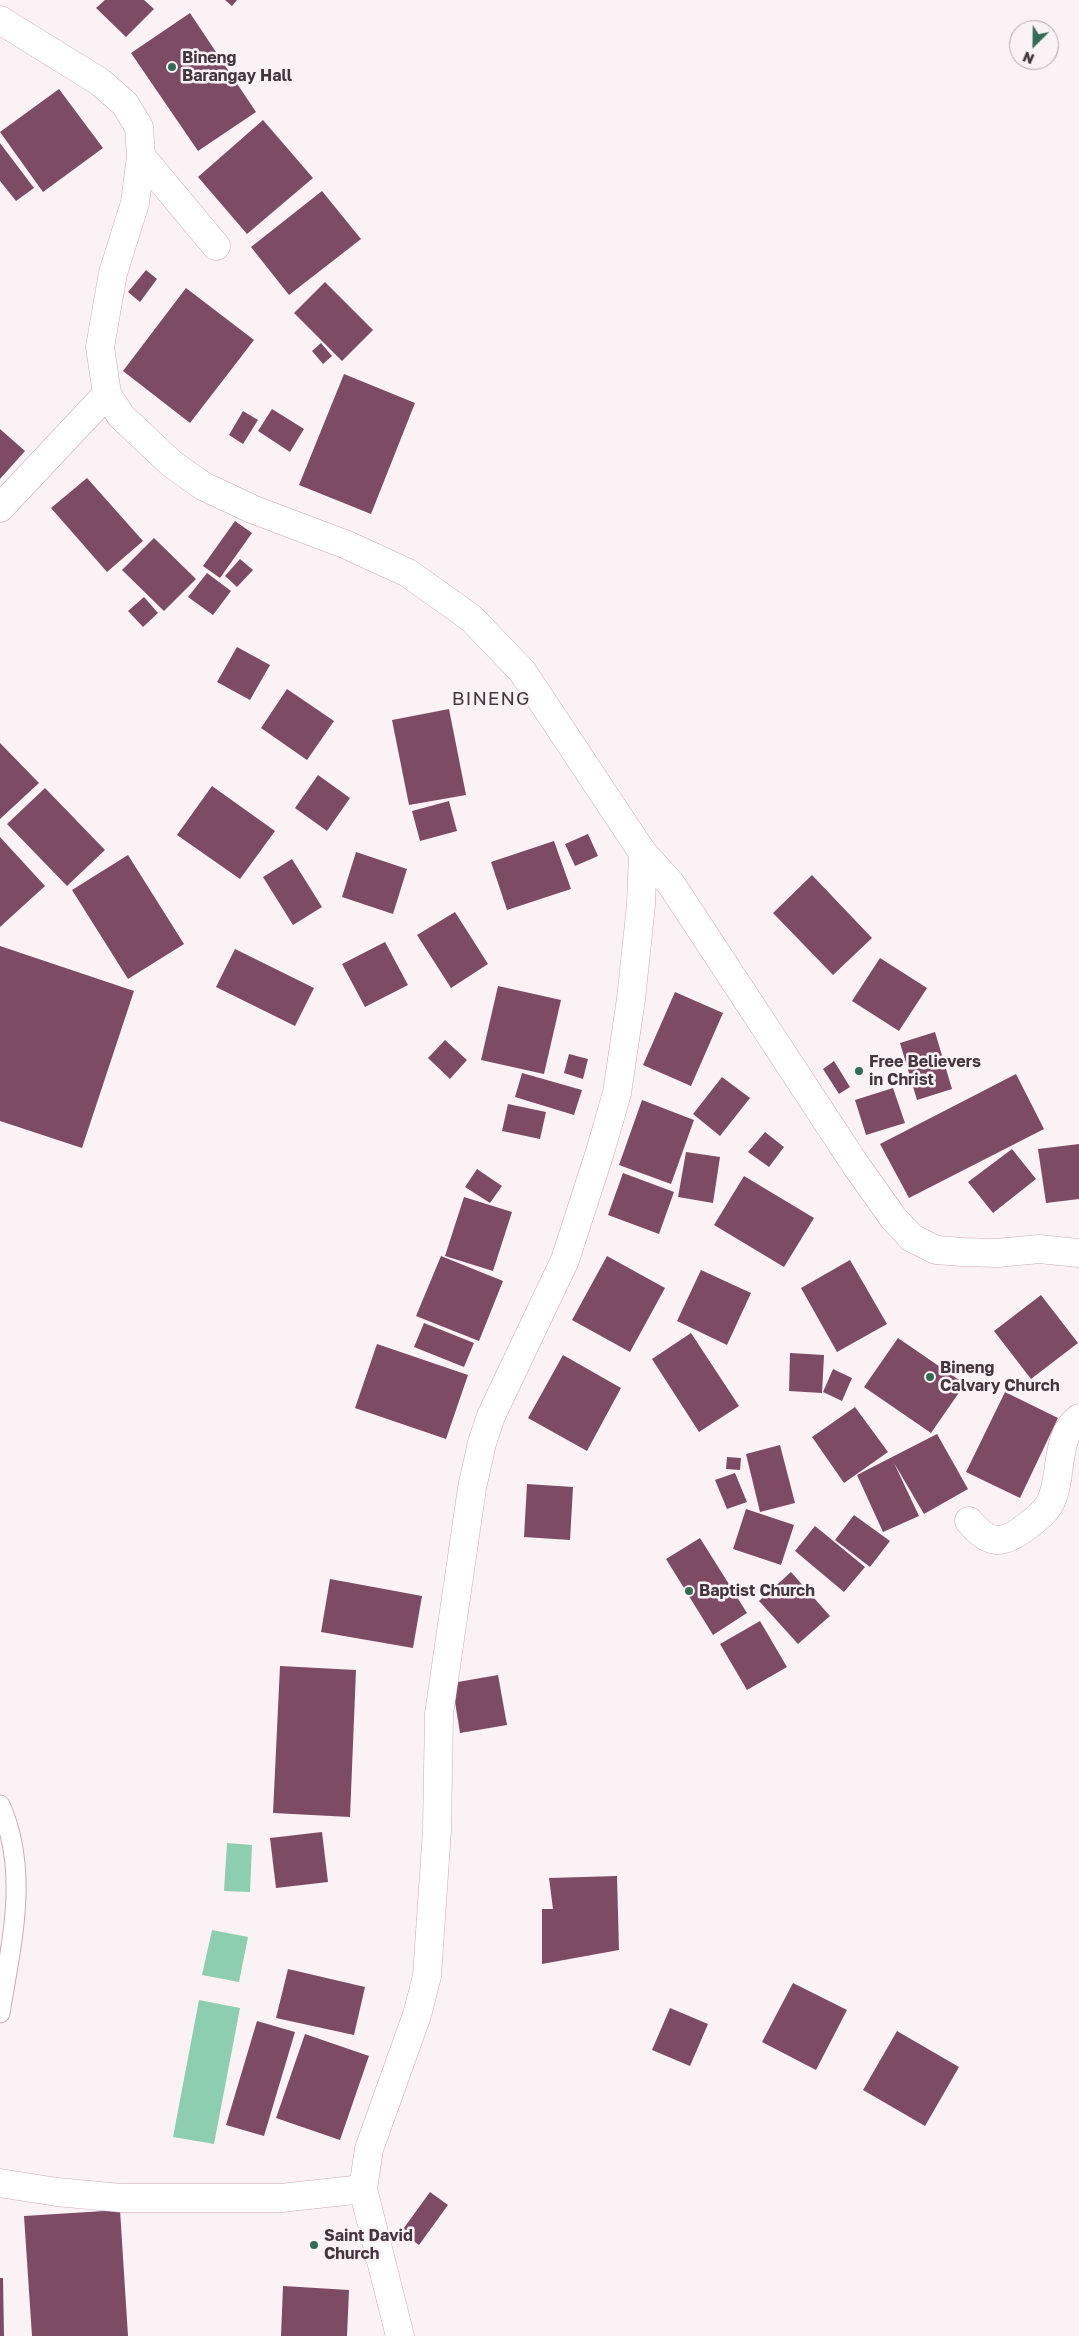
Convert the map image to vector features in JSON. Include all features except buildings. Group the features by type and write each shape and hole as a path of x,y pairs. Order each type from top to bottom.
{"street":[{"path":"0,20 100,82 125,104 139,127 141,156 135,203 113,273 100,347 107,394 121,416 172,464 203,486 252,509 347,545 408,573 472,618 522,671 611,801 643,853 671,884 855,1164 894,1219 912,1238 936,1250 997,1253 1039,1249 1079,1253"},
{"path":"141,156 216,246"},
{"path":"0,508 34,469 107,394"},
{"path":"400,2336 363,2189 369,2149 416,2015 427,1976 437,1838 440,1714 474,1479 482,1442 491,1416 565,1260 600,1152 616,1093 631,999 641,905 643,853"},
{"path":"969,1521 980,1534 1001,1540 1011,1539 1033,1522 1049,1504 1062,1448 1079,1418"},
{"path":"0,2183 57,2192 121,2198 281,2198 363,2189"}],"lane":[{"path":"0,1805 10,1840 17,1879 16,1913 0,2014"}],"shaded area":[{"path":"227,1843 252,1845 250,1892 224,1891"},
{"path":"212,1930 248,1937 239,1982 202,1975"},
{"path":"199,2000 240,2008 214,2144 173,2137"}],"place":[{"name":"Bineng Barangay Hall","path":"172,67"},
{"name":"Free Believers in Christ","path":"859,1071"},
{"name":"Bineng Calvary Church","path":"930,1377"},
{"name":"Baptist Church","path":"689,1591"},
{"name":"Saint David Church","path":"314,2245"}],"district":[{"name":"BINENG","path":"491,699"}]}
